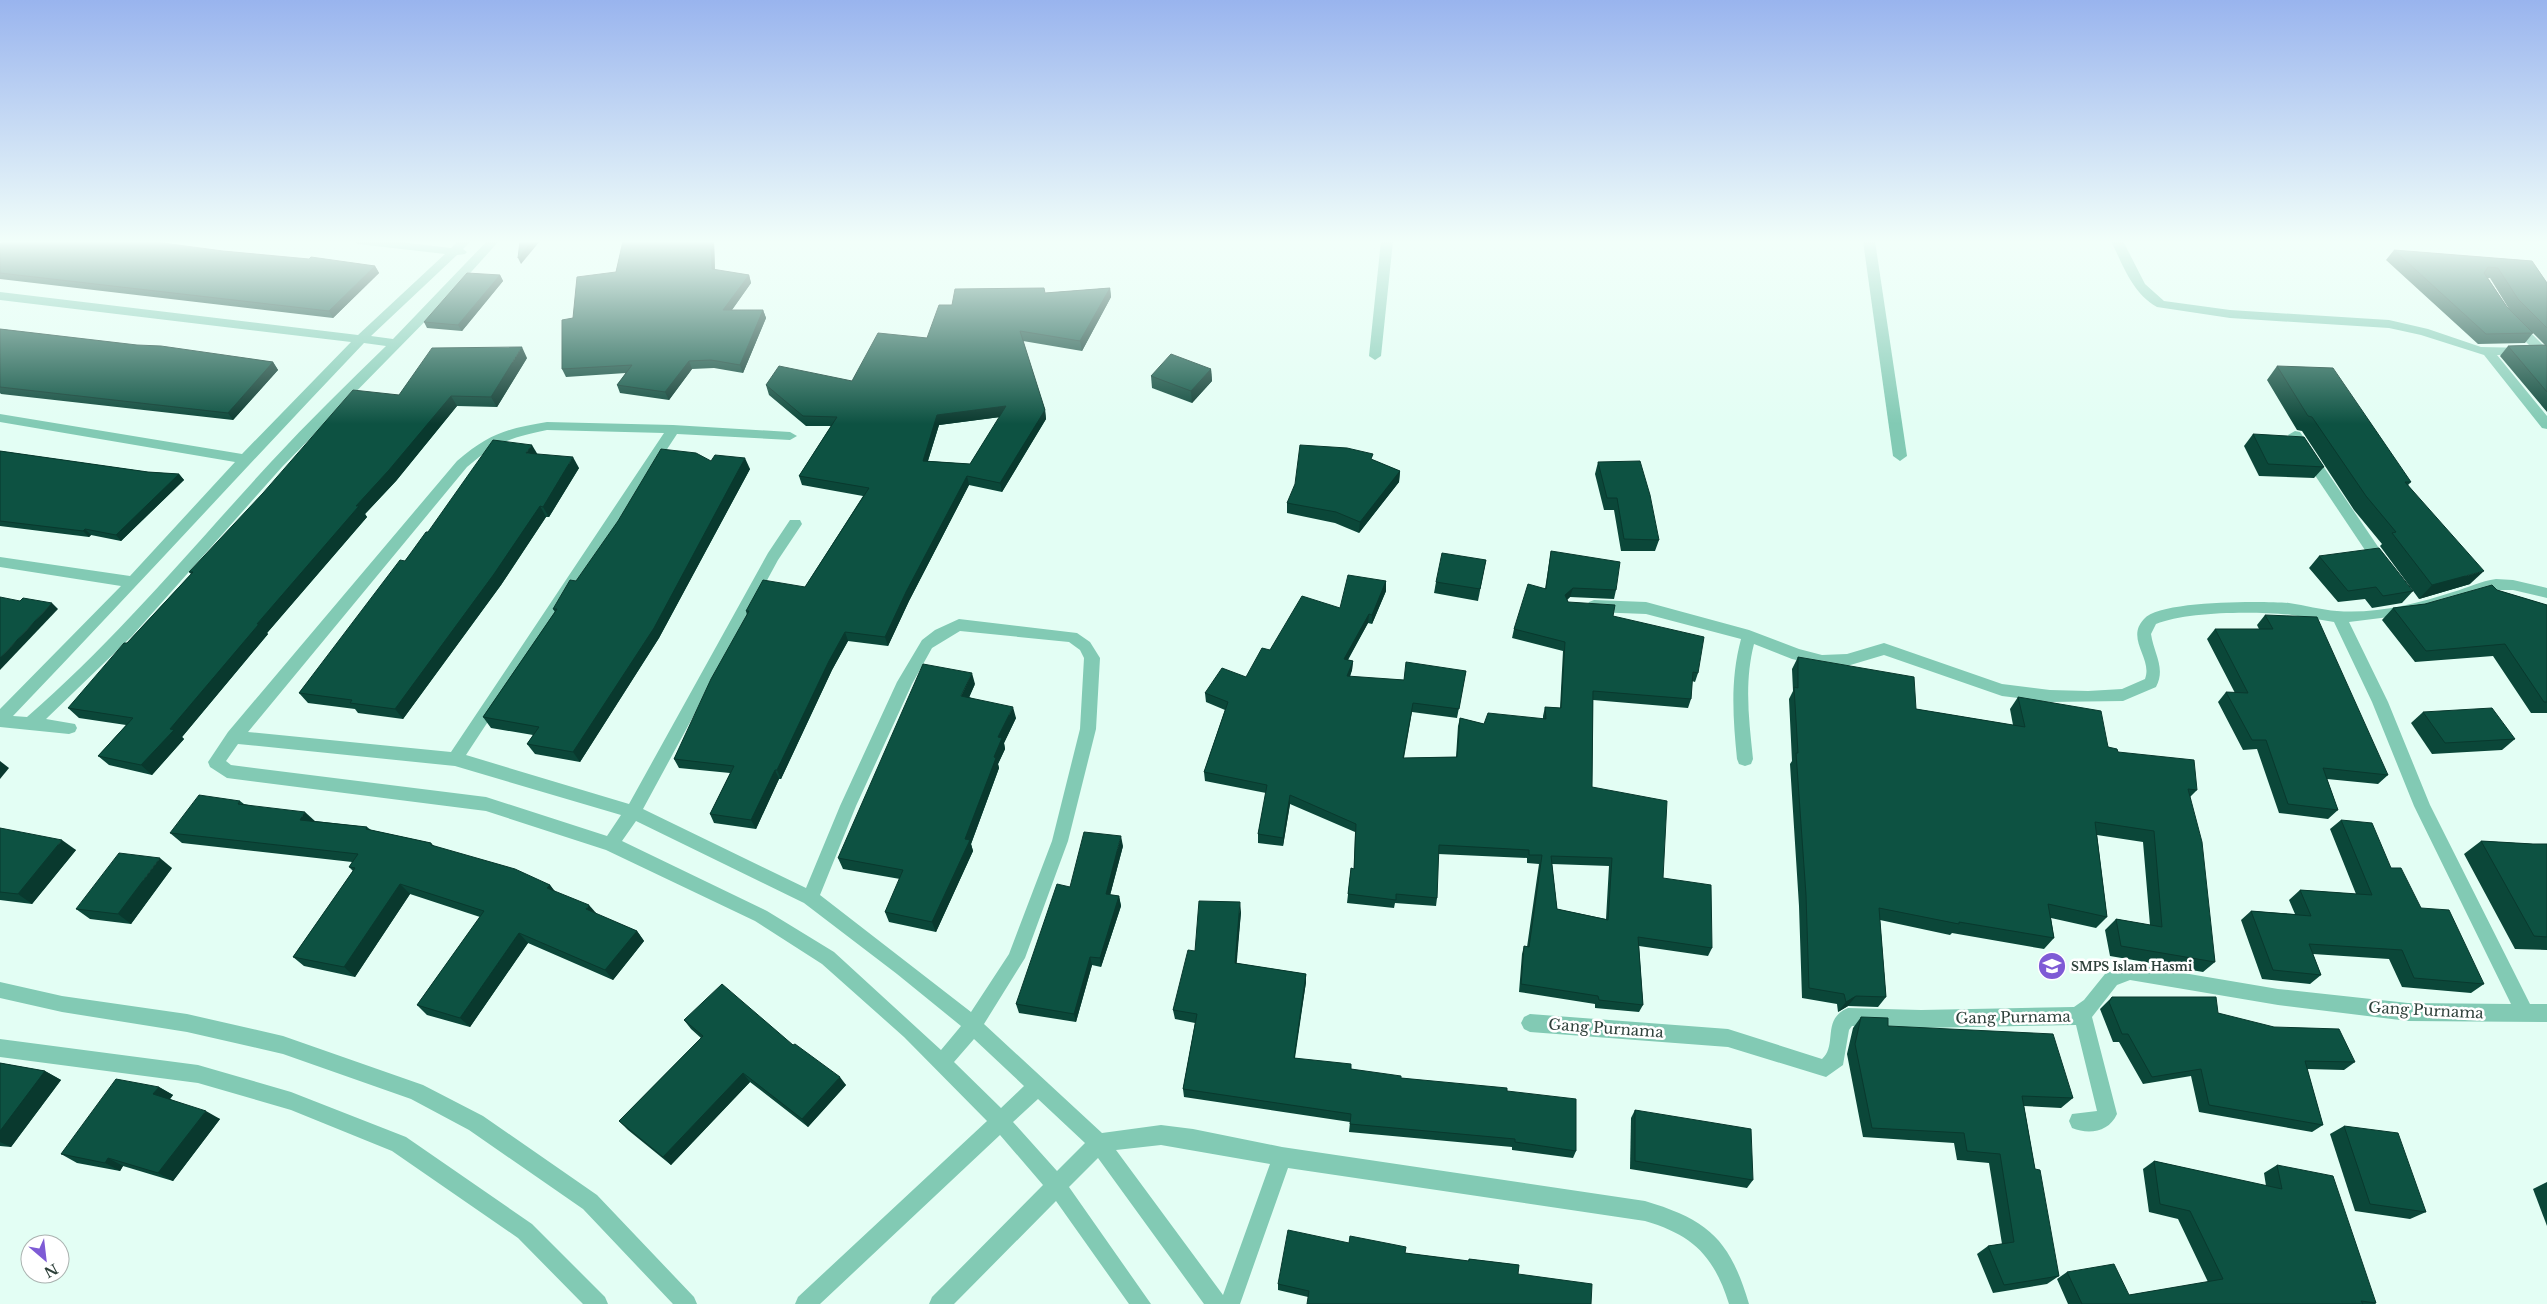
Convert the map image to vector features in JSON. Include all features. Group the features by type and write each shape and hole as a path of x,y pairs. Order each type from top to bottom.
{"street":[{"path":"48,302 394,343"},
{"path":"0,720 133,582 245,459 360,340 401,302"},
{"path":"30,724 81,679 277,464 435,302"},
{"path":"1375,356 1381,302"},
{"path":"1878,302 1900,456"},
{"path":"2155,302 2230,314 2389,324 2424,332 2472,349 2544,353"},
{"path":"2504,314 2544,353"},
{"path":"2487,351 2547,424"},
{"path":"0,418 245,459"},
{"path":"790,436 674,428 547,426 506,434 476,452 462,464 234,737 216,760 218,766 226,771 486,804 612,844 761,916 828,958 910,1031 1001,1122 1057,1186 1141,1304"},
{"path":"455,759 674,428"},
{"path":"2295,435 2392,578"},
{"path":"612,844 633,812 773,557 795,524"},
{"path":"0,562 133,582"},
{"path":"1581,605 1646,608 1749,636 1805,658 1848,660 1867,652 1884,649 2002,690 2050,696 2088,697 2123,695 2151,683 2154,676 2143,636 2147,623 2159,615 2186,611 2288,609 2338,617 2414,606 2454,597 2491,585 2517,586 2547,593"},
{"path":"2403,592 2414,606"},
{"path":"2338,617 2380,702 2422,806 2525,1014"},
{"path":"810,898 848,806 897,700 927,644 940,634 959,625 1072,637 1085,646 1092,658 1088,729 1060,841 1016,958 973,1026 942,1063"},
{"path":"1745,759 1738,697 1740,669 1749,636"},
{"path":"0,720 69,728"},
{"path":"234,737 455,759 633,812 810,898 903,968 973,1026 1099,1143 1217,1304"},
{"name":"Gang Purnama","path":"1530,1022 1728,1038 1820,1068 1826,1068 1836,1059 1840,1026 1848,1017 1921,1019 2044,1018 2082,1014 2102,986 2118,975 2130,972 2278,997 2408,1012 2547,1013"},
{"path":"0,990 62,1004 187,1022 283,1045 416,1090 476,1123 590,1202 687,1304"},
{"path":"2079,1121 2098,1122 2107,1114 2082,1014"},
{"path":"0,1048 198,1074 291,1101 399,1144 525,1232 598,1304"},
{"path":"806,1304 1038,1086"},
{"path":"939,1304 1099,1143 1160,1135 1282,1157 1645,1211 1669,1218 1688,1227 1708,1243 1724,1264 1739,1304"},
{"path":"1230,1304 1282,1157"}],"building":[{"path":"250,302 338,302 329,311"},
{"path":"442,302 477,302 458,325 424,322"},
{"path":"575,302 729,302 723,310 763,310 740,365 711,360 689,361 665,392 617,385 632,365 562,369 562,320 573,318"},
{"path":"953,302 1102,302 1080,341 1020,331 1045,410 1000,483 967,476 906,592 885,637 845,632 751,820 710,814 734,766 674,759 711,679 749,611 746,611 763,580 805,587 869,488 799,476 837,417 803,416 766,385 779,366 852,381 878,333 927,338 939,305 952,305","holes":["1006,406 970,464 923,461 937,415"]},
{"path":"2451,302 2504,302 2533,333 2486,334"},
{"path":"2521,302 2547,302 2547,328"},
{"path":"0,329 137,345 161,346 273,362 228,413 0,387"},
{"path":"2508,346 2547,346 2547,392"},
{"path":"522,347 491,397 451,396 356,506 359,506 257,624 259,624 170,729 174,730 141,765 98,756 133,718 68,708 124,643 127,643 193,572 189,572 263,493 353,390 399,395 432,348"},
{"path":"1171,354 1211,369 1191,391 1151,376"},
{"path":"2277,366 2333,368 2411,482 2405,482 2484,571 2432,585 2392,533 2396,532 2366,496 2312,417 2308,416"},
{"path":"2253,434 2304,437 2324,467 2268,464"},
{"path":"493,440 532,445 526,453 573,457 543,507 540,506 494,574 395,709 350,703 352,700 299,693 400,560 405,561 426,532 428,532"},
{"path":"1300,445 1347,448 1373,454 1371,459 1400,471 1360,522 1336,512 1287,503 1295,484"},
{"path":"661,449 696,453 711,461 715,455 745,458 654,628 573,752 527,744 539,727 483,717 557,609 553,609 570,580 576,581 618,521"},
{"path":"0,451 148,472 179,474 116,535 85,529 83,531 0,521"},
{"path":"1640,461 1650,495 1659,540 1624,539 1617,498 1607,498 1598,462"},
{"path":"2379,548 2413,591 2383,596 2376,587 2348,591 2319,556"},
{"path":"1551,551 1620,562 1616,590 1573,588 1565,595 1568,602 1615,605 1613,616 1704,637 1698,673 1693,672 1691,699 1593,691 1592,787 1667,801 1663,878 1711,885 1712,948 1638,937 1643,1005 1599,1000 1598,996 1521,984 1524,946 1529,947 1542,855 1529,855 1529,850 1439,845 1437,898 1396,894 1396,900 1348,894 1351,868 1354,869 1356,824 1290,795 1283,838 1258,834 1267,785 1204,772 1228,702 1205,693 1222,668 1246,677 1262,648 1270,650 1302,596 1340,608 1348,575 1386,581 1372,615 1369,614 1344,659 1353,661 1347,676 1404,680 1406,662 1466,671 1459,709 1413,703 1403,758 1457,757 1460,718 1484,724 1488,713 1546,719 1545,707 1561,708 1565,642 1514,629 1528,584 1546,589","holes":["1551,856 1612,858 1608,920 1557,909"]},
{"path":"1442,553 1486,560 1480,589 1436,582"},
{"path":"2492,585 2497,590 2547,605 2547,702 2544,702 2505,644 2426,651 2393,608 2425,604"},
{"path":"0,597 20,601 23,598 52,603 0,658"},
{"path":"2265,615 2317,617 2388,775 2323,768 2338,810 2288,804 2266,740 2252,740 2226,692 2248,693 2215,629 2273,629"},
{"path":"1798,657 1914,677 1916,709 2025,727 2018,697 2101,711 2108,747 2117,749 2118,752 2194,760 2197,790 2188,789 2202,842 2215,962 2121,946 2116,919 2162,927 2154,831 2095,822 2107,917 2048,904 2054,938 1959,922 1959,924 1879,908 1886,997 1856,996 1846,1002 1844,994 1809,988 1806,895 1796,753 1798,753 1794,687 1798,688"},
{"path":"923,664 972,673 961,696 1013,707 998,737 1002,738 994,757 996,758 965,839 970,840 932,922 885,912 903,870 838,858"},
{"path":"2492,708 2515,739 2445,743 2423,712"},
{"path":"199,795 240,801 238,804 305,812 300,820 367,827 366,829 431,843 431,845 515,869 550,885 547,888 589,905 586,909 637,931 605,970 519,933 460,1018 417,1005 484,911 400,884 344,967 293,957 355,868 349,867 358,854 170,833"},
{"path":"2341,820 2372,823 2391,868 2401,868 2421,908 2449,910 2484,984 2414,978 2402,950 2309,944 2321,975 2273,970 2251,911 2311,916 2300,890 2372,895"},
{"path":"0,828 62,840 18,894 0,892"},
{"path":"1084,832 1121,836 1106,894 1119,896 1100,958 1090,957 1074,1014 1016,1004 1057,884 1070,887"},
{"path":"2481,841 2547,844 2547,937 2534,936"},
{"path":"119,853 160,858 118,914 76,909"},
{"path":"1199,901 1240,902 1235,963 1306,974 1294,1058 1351,1064 1351,1069 1401,1076 1401,1078 1507,1088 1507,1091 1576,1099 1576,1151 1515,1142 1515,1139 1350,1124 1351,1114 1183,1089 1197,1014 1173,1010 1188,950 1195,951"},
{"path":"722,984 793,1045 795,1044 840,1077 802,1119 743,1073 663,1157 619,1121 703,1036 684,1020"},
{"path":"2112,997 2216,997 2218,1013 2274,1027 2339,1029 2355,1062 2305,1061 2323,1125 2209,1105 2201,1069 2152,1077 2128,1034 2122,1034 2109,1002"},
{"path":"1861,1017 1888,1018 1888,1026 2053,1034 2073,1098 2022,1096 2035,1169 2040,1170 2059,1276 2004,1285 1988,1246 2014,1242 2000,1154 1967,1151 1964,1133 1872,1128 1855,1044"},
{"path":"0,1063 45,1071 0,1131"},
{"path":"116,1079 159,1087 153,1094 206,1111 158,1173 108,1158 105,1163 61,1154"},
{"path":"1635,1110 1751,1129 1753,1180 1635,1161"},
{"path":"2344,1126 2398,1133 2426,1212 2370,1204"},
{"path":"2154,1161 2282,1189 2277,1165 2333,1176 2376,1303 2361,1301 2363,1304 2082,1304 2067,1272 2114,1264 2129,1295 2223,1279 2190,1211 2160,1204"},
{"path":"1288,1230 1349,1243 1350,1236 1406,1247 1405,1253 1519,1265 1518,1274 1592,1284 1591,1304 1307,1304 1309,1291 1278,1284"}],"place":[{"name":"SMPS Islam Hasmi","path":"2052,966"}]}
